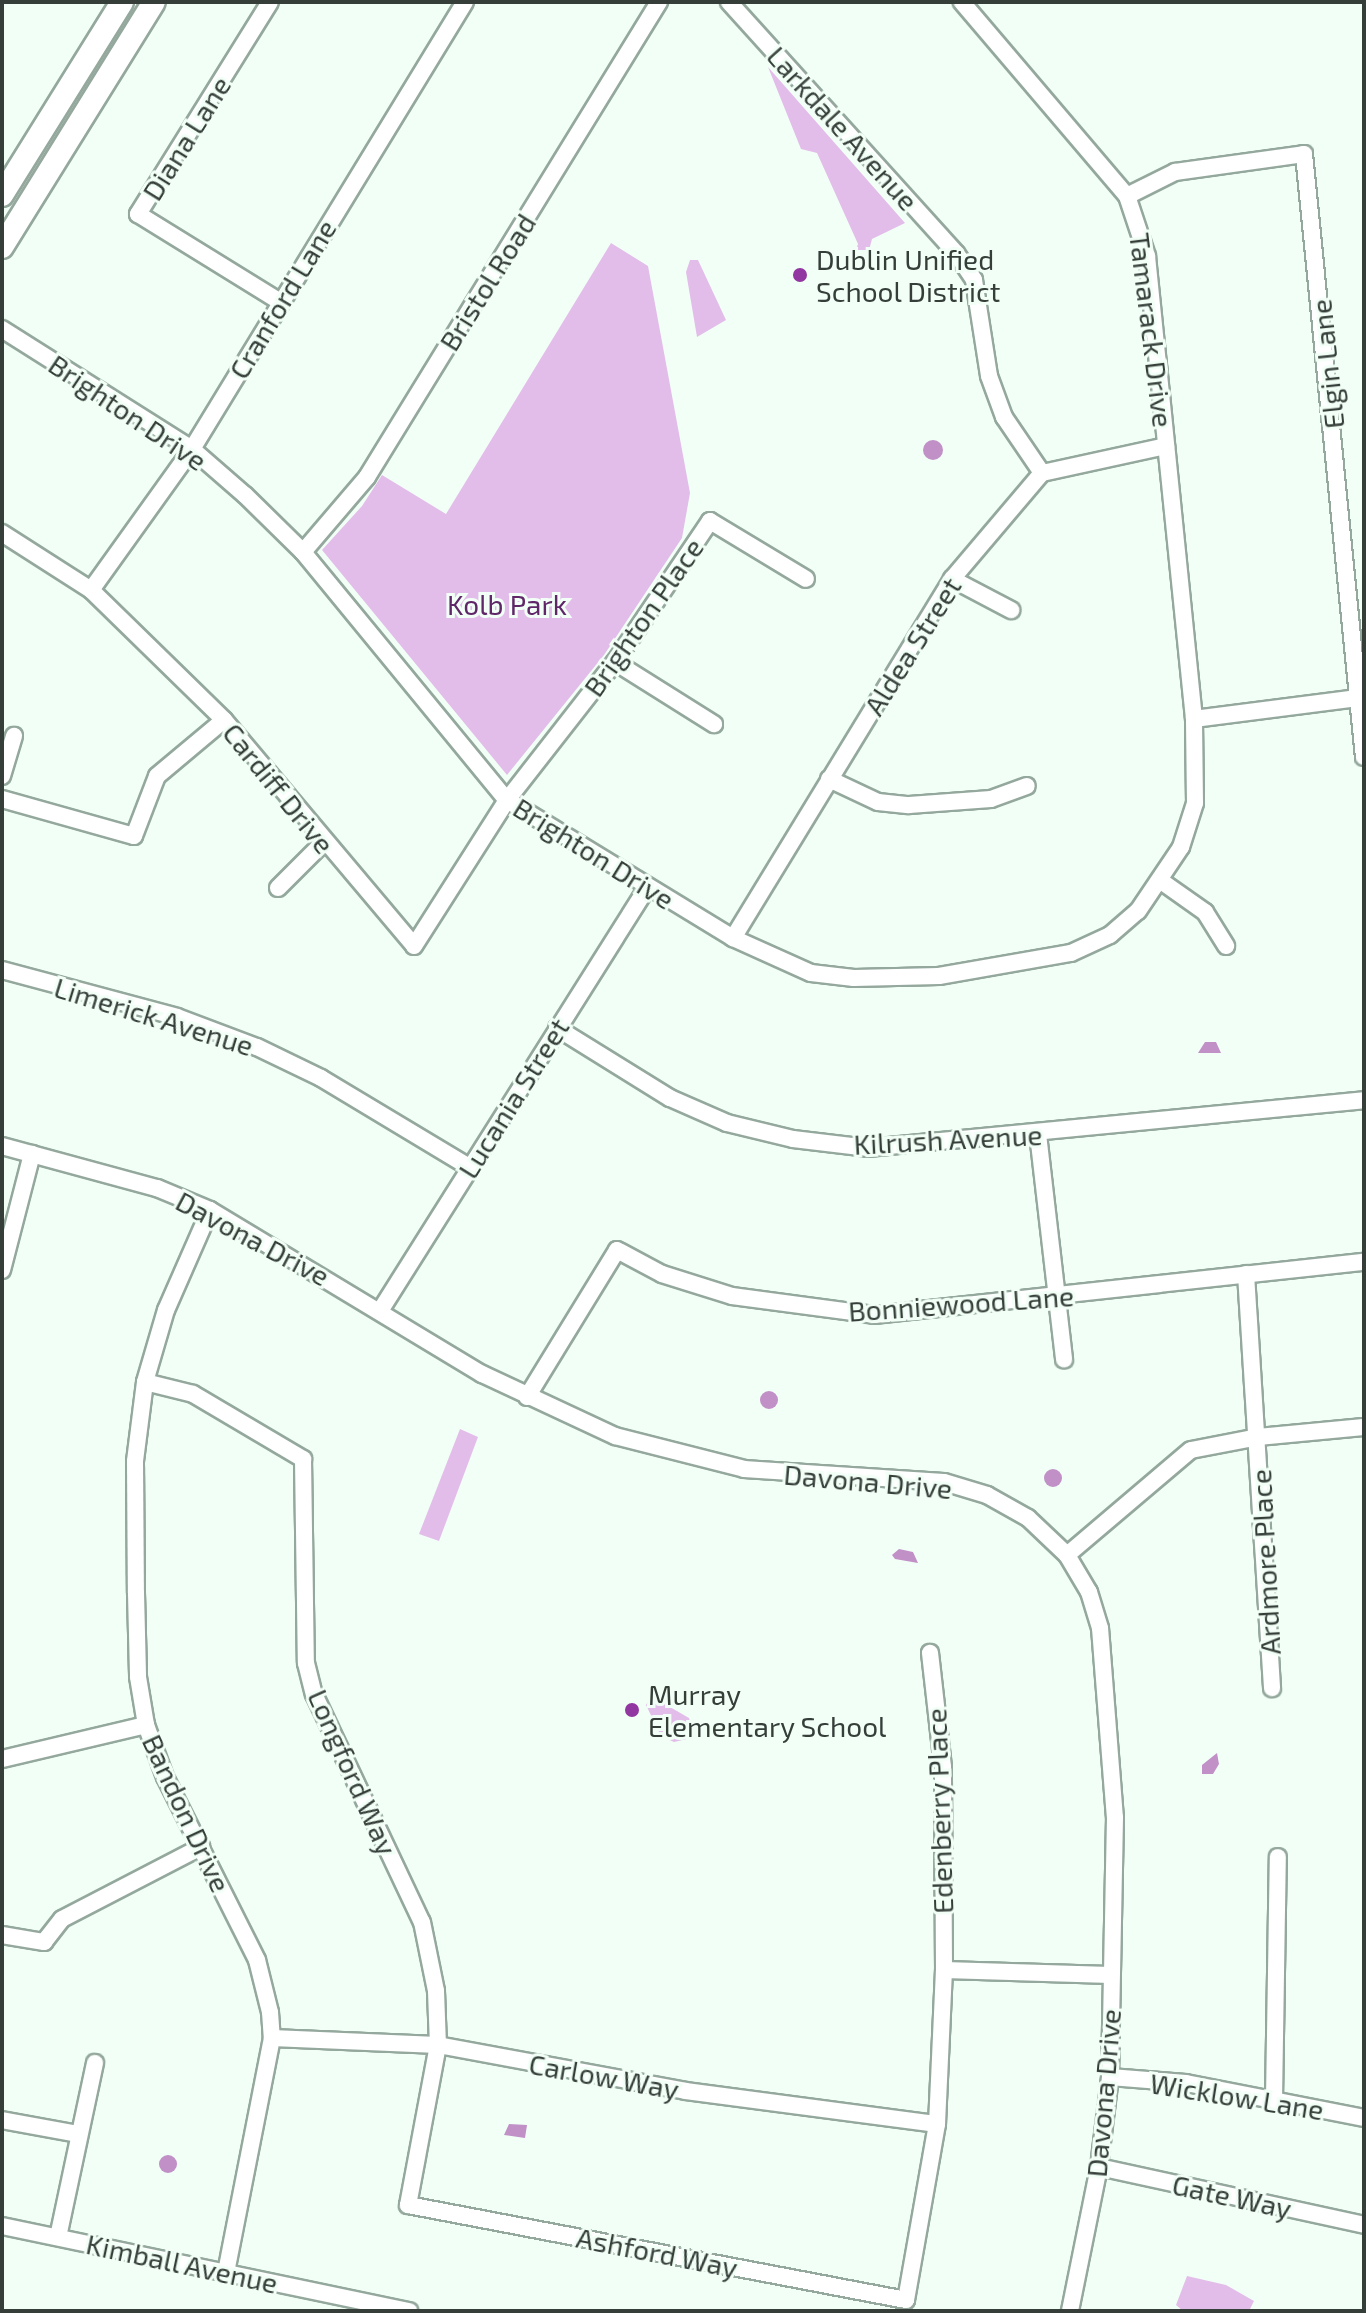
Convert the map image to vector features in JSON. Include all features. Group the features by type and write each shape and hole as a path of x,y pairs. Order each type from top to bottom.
{"street":[{"path":"2,195 122,2"},
{"path":"2,247 154,2"},
{"name":"Diana Lane","path":"270,2 138,214 279,301"},
{"name":"Cranford Lane","path":"91,590 192,449 279,301 465,2"},
{"name":"Bristol Road","path":"303,552 367,477 659,2"},
{"name":"Larkdale Avenue","path":"729,2 962,262 974,280 989,376 1004,417 1042,473"},
{"name":"Tamarack Drive","path":"962,2 1127,196 1147,256 1194,719"},
{"name":"Elgin Lane","path":"1127,196 1175,172 1304,154 1364,757"},
{"name":"Brighton Drive","path":"2,329 192,449 303,552 507,800 733,938 811,973 854,978 939,976 1025,965 1071,953 1110,935 1161,881 1181,847 1195,803 1194,719"},
{"path":"1042,473 1166,446"},
{"name":"Aldea Street","path":"733,938 952,579 1042,473"},
{"name":"Brighton Place","path":"507,800 615,662 710,521 806,579"},
{"name":"Cardiff Drive","path":"2,533 91,590 224,720 323,843 414,946 507,800"},
{"path":"952,579 1011,610"},
{"path":"615,662 714,724"},
{"path":"1194,719 1358,698"},
{"path":"2,799 134,836 157,776 224,720"},
{"path":"2,776 14,736"},
{"path":"829,779 878,802 909,805 991,799 1027,786"},
{"path":"278,888 323,843"},
{"path":"1161,881 1205,912 1226,946"},
{"name":"Lucania Street","path":"380,1311 648,886"},
{"name":"Limerick Avenue","path":"2,970 177,1017 257,1047 321,1078 469,1167"},
{"name":"Kilrush Avenue","path":"557,1028 670,1098 727,1123 793,1139 868,1148 1038,1134 1364,1100"},
{"path":"1038,1134 1064,1360"},
{"name":"Davona Drive","path":"2,1146 157,1188 210,1210 527,1397 615,1436 744,1469 944,1482 987,1495 1028,1518 1067,1555 1089,1592 1100,1628 1107,1678 1115,1817 1110,2077 1099,2167 1070,2311"},
{"path":"2,1270 32,1154"},
{"name":"Bandon Drive","path":"210,1210 166,1310 145,1382 135,1461 138,1677 146,1725 165,1777 257,1960 272,2038 226,2272"},
{"name":"Bonniewood Lane","path":"527,1397 617,1250 662,1274 801,1309 874,1315 1058,1299 1364,1262"},
{"name":"Ardmore Place","path":"1246,1274 1272,1688"},
{"name":"Longford Way","path":"145,1382 193,1394 303,1459 306,1663 314,1694 422,1922 436,1991 438,2045 408,2205"},
{"path":"1067,1555 1191,1450 1258,1437 1364,1427"},
{"name":"Edenberry Place","path":"906,2300 937,2124 944,1970 943,1767 930,1653"},
{"path":"2,1759 146,1725"},
{"path":"2,1935 44,1942 62,1919 201,1847"},
{"path":"1274,2100 1278,1857"},
{"path":"944,1970 1111,1975"},
{"name":"Carlow Way","path":"272,2038 438,2045 686,2091 937,2124"},
{"path":"58,2237 95,2063"},
{"name":"Wicklow Lane","path":"1110,2077 1274,2100 1364,2118"},
{"path":"2,2120 78,2134"},
{"name":"Gate Way","path":"1099,2167 1364,2225"},
{"name":"Ashford Way","path":"408,2205 906,2300"},
{"name":"Kimball Avenue","path":"2,2226 226,2272 340,2303 409,2311"}],"green space":[{"path":"768,67 905,223 872,239 869,250 856,250 858,244 817,153 801,149"},
{"name":"Kolb Park","path":"611,243 648,266 690,493 682,538 604,655 507,775 322,550 362,506 382,475 446,514"},
{"path":"690,260 698,260 726,320 697,337 686,272"},
{"path":"460,1429 478,1437 439,1541 419,1534"},
{"path":"651,1696 689,1718 693,1730 687,1739 674,1742 661,1736 646,1705"},
{"path":"1187,2276 1226,2285 1254,2301 1249,2311 1183,2311 1176,2305"}],"shaded area":[{"path":"929,440 937,440 943,450 937,460 929,460 923,454 923,446"},
{"path":"1205,1042 1216,1042 1221,1053 1198,1053"},
{"path":"769,1391 778,1400 769,1409 760,1400"},
{"path":"1049,1469 1057,1469 1062,1478 1060,1485 1049,1487 1044,1482 1044,1474"},
{"path":"899,1549 913,1552 918,1563 895,1559 892,1555"},
{"path":"1217,1753 1219,1764 1213,1774 1202,1774 1202,1765"},
{"path":"509,2124 527,2125 525,2138 504,2135"},
{"path":"168,2155 177,2164 168,2173 159,2164"}],"place":[{"name":"Dublin Unified School District","path":"800,275"},
{"name":"Murray Elementary School","path":"632,1710"}]}
